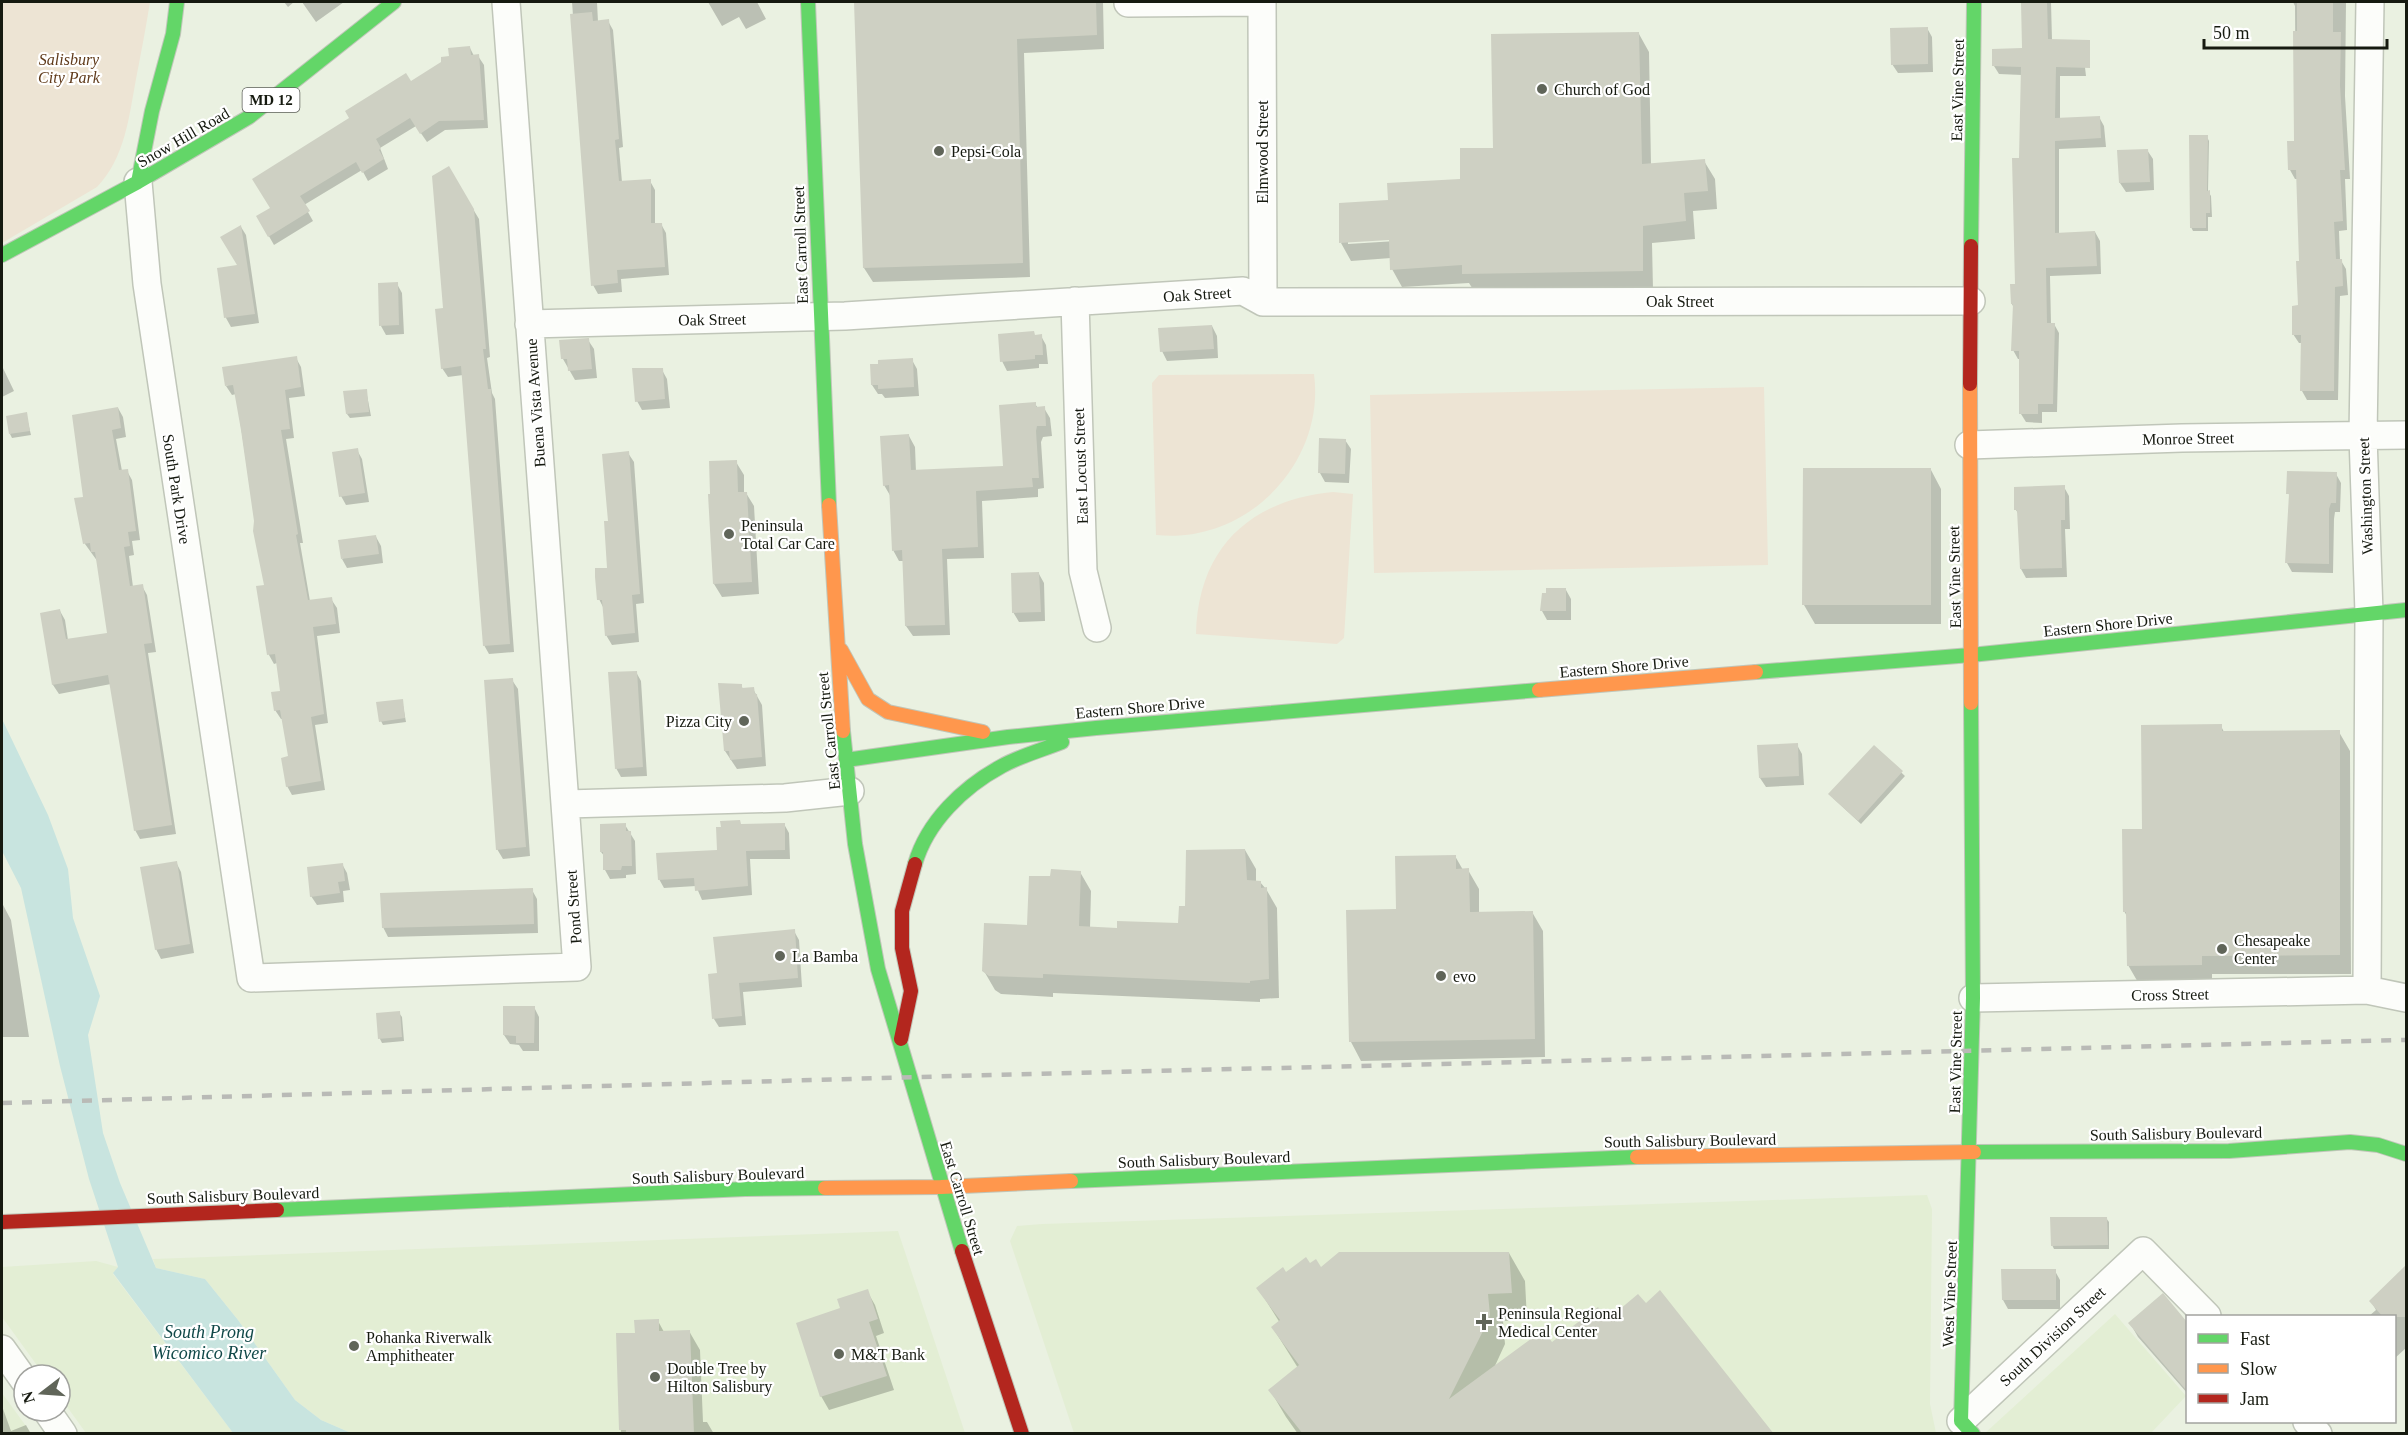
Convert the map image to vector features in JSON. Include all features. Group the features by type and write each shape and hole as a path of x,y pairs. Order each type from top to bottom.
{"main road":[{"name":"South Park Drive","path":"138,182 173,34 177,2"},
{"name":"Snow Hill Road","path":"2,255 138,182 249,117 394,2"},
{"name":"East Vine Street","path":"1969,1152 1972,998 1969,445 1974,2"},
{"name":"East Carroll Street","path":"811,10 819,317 837,641 846,760 860,870 874,952 900,1047 941,1187 1022,1434"},
{"name":"Eastern Shore Drive","path":"846,760 1008,736 1297,709 1971,655 2406,610"},
{"path":"837,641 868,699 888,712 1008,736"},
{"path":"900,1047 911,991 902,948 903,911 920,849 935,822 965,792 1002,766 1096,728"},
{"name":"South Salisbury Boulevard","path":"2,1222 745,1189 941,1187 1600,1158 1969,1152 2229,1151 2350,1142 2378,1145 2406,1154"},
{"name":"West Vine Street","path":"1967,1427 1969,1152"}],"street":[{"name":"Buena Vista Avenue","path":"506,2 567,804"},
{"path":"1128,2 1250,2"},
{"name":"Elmwood Street","path":"1262,2 1263,302"},
{"name":"Washington Street","path":"2367,990 2369,613 2363,436 2370,2"},
{"name":"South Park Drive","path":"138,182 147,284 251,978"},
{"name":"Oak Street","path":"529,324 819,317 1243,291 1263,302 1971,301"},
{"name":"East Locust Street","path":"1075,301 1083,571 1097,628"},
{"name":"Monroe Street","path":"1969,445 2182,438 2406,435"},
{"path":"567,804 785,798 850,791"},
{"name":"Pond Street","path":"251,978 577,967 567,804"},
{"path":"2367,990 2406,998"},
{"name":"Cross Street","path":"1972,998 2367,990"},
{"name":"South Division Street","path":"1967,1427 2143,1251 2205,1315"},
{"path":"2,1349 12,1363"}],"shaded area":[{"name":"Peninsula Regional Medical Center","path":"1927,1195 1932,1209 1930,1404 1936,1433 1074,1433 1010,1241 1017,1226 1042,1224"},
{"path":"898,1231 965,1433 351,1433 321,1420 295,1400 238,1320 205,1279 156,1268 153,1259"},
{"path":"96,1261 118,1267 113,1274 233,1433 86,1433 72,1414 72,1363 35,1363 2,1317 2,1267"},
{"path":"2115,1314 2186,1396 2151,1433 1984,1434"},
{"path":"2,1393 12,1407 12,1423 24,1423 31,1433 2,1433"}],"green space":[{"name":"Salisbury City Park","path":"2,2 150,2 128,122 114,163 97,187 2,243"},
{"path":"1314,374 1314,407 1307,438 1293,467 1273,492 1249,512 1220,527 1189,535 1156,535 1152,383 1159,375"},
{"path":"1764,387 1768,565 1374,573 1370,395"},
{"path":"1333,492 1353,494 1344,638 1337,644 1196,634 1199,604 1207,577 1218,553 1234,534 1254,518 1277,505 1303,497"}],"water":[{"name":"South Prong Wicomico River","path":"2,719 48,815 68,869 73,918 100,996 88,1035 103,1133 120,1183 156,1268 205,1279 238,1320 295,1400 321,1420 351,1433 233,1433 113,1273 118,1267 89,1179 60,1066 21,888 2,851"}],"building":[{"name":"Pepsi-Cola","path":"854,2 1096,2 1097,35 1017,39 1023,263 863,268"},
{"path":"2021,2 2047,2 2048,39 2090,40 2090,68 2056,67 2055,118 2100,116 2101,138 2055,141 2055,233 2095,231 2097,266 2046,268 2047,323 2055,323 2053,404 2038,404 2038,414 2019,414 2019,351 2011,351 2013,304 2011,304 2010,284 2015,284 2012,158 2019,158 2021,67 1992,66 1992,49 2022,48"},
{"path":"2297,2 2333,2 2333,32 2341,32 2340,85 2345,170 2340,170 2343,221 2334,222 2336,259 2342,259 2343,286 2335,287 2334,391 2300,391 2301,335 2292,335 2292,306 2298,305 2296,261 2299,261 2296,170 2288,170 2287,141 2294,141 2293,31 2297,31"},
{"path":"592,12 593,21 609,19 619,139 615,140 619,181 651,179 651,223 662,223 665,267 617,270 618,283 591,286 570,14"},
{"path":"1928,27 1928,64 1891,65 1890,28"},
{"path":"1639,32 1642,164 1705,159 1708,191 1684,193 1686,221 1643,226 1643,271 1462,274 1462,265 1390,270 1389,240 1339,243 1339,203 1388,200 1387,183 1460,179 1460,148 1493,148 1491,34"},
{"path":"470,46 471,55 479,54 484,120 439,121 420,134 410,118 376,139 384,159 362,173 356,162 300,196 310,211 268,237 256,216 270,208 252,179 349,118 345,111 406,73 411,81 441,62 441,57 449,56 448,48"},
{"path":"2189,135 2208,135 2207,191 2210,190 2210,213 2206,213 2206,228 2190,228"},
{"path":"2148,149 2150,182 2119,183 2117,150"},
{"path":"449,166 474,209 486,349 483,349 488,389 491,389 510,644 483,646 461,366 441,369 435,309 443,308 432,176"},
{"path":"241,225 255,314 224,318 217,268 237,265 220,237"},
{"path":"398,282 399,325 379,326 378,283"},
{"path":"1212,325 1214,349 1160,352 1158,328"},
{"path":"1034,331 1035,335 1042,334 1043,355 1035,355 1035,359 1000,362 998,334"},
{"path":"589,338 592,369 568,371 567,359 561,359 559,340"},
{"path":"297,356 301,387 285,390 290,429 281,430 298,534 296,535 308,600 332,597 336,624 313,627 324,714 311,717 321,781 286,787 281,758 288,756 280,710 274,711 271,692 280,691 275,654 267,655 256,586 264,585 253,531 254,521 241,430 233,385 225,386 222,367"},
{"path":"913,358 914,387 878,389 878,385 871,385 870,364 878,364 878,360"},
{"path":"632,368 663,368 665,399 635,402"},
{"path":"367,389 369,412 346,414 343,391"},
{"path":"1036,402 1036,407 1045,406 1046,426 1037,426 1036,431 1039,478 1032,478 1033,487 976,491 978,547 942,549 945,625 905,626 902,550 892,551 889,485 883,486 880,436 909,434 911,470 1003,466 999,405"},
{"path":"118,407 121,428 112,430 119,470 128,469 136,531 128,532 130,546 124,547 130,586 143,584 152,643 144,644 172,825 134,831 108,675 52,685 40,613 60,609 66,639 107,633 95,552 91,552 90,543 83,544 74,498 83,497 72,415"},
{"path":"27,412 30,431 9,434 6,416"},
{"path":"1319,438 1346,439 1345,474 1318,473"},
{"path":"358,448 365,493 339,497 332,452"},
{"path":"629,451 640,594 632,595 635,633 605,636 602,600 597,600 595,577 595,568 607,568 604,521 608,521 602,454"},
{"path":"737,460 738,492 747,492 752,582 713,584 708,494 710,494 709,461"},
{"path":"1803,468 1931,468 1931,605 1802,605"},
{"path":"2287,471 2337,472 2336,503 2331,503 2329,509 2329,564 2285,563 2289,494 2286,494"},
{"path":"2065,485 2065,520 2061,520 2062,568 2020,569 2014,487"},
{"path":"376,535 379,554 341,559 338,540"},
{"path":"1039,572 1041,612 1012,613 1011,573"},
{"path":"1546,588 1566,588 1566,611 1540,611 1542,593 1546,593"},
{"path":"637,671 643,767 615,769 608,672"},
{"path":"513,678 526,847 496,850 484,680"},
{"path":"718,683 742,684 742,688 754,687 755,694 757,694 762,757 730,760 729,751 724,751"},
{"path":"403,699 405,718 379,722 376,702"},
{"path":"2222,724 2222,731 2340,730 2340,955 2202,956 2202,965 2127,966 2126,912 2123,912 2122,829 2142,829 2141,725"},
{"path":"1798,743 1799,776 1759,778 1757,745"},
{"path":"1874,745 1903,771 1858,821 1828,794"},
{"path":"740,820 741,824 785,823 785,850 746,851 748,886 695,891 694,878 658,880 656,853 717,850 716,827 721,827 720,821"},
{"path":"626,823 626,831 631,831 632,866 622,866 621,870 603,870 603,852 600,852 600,824"},
{"path":"1245,849 1247,880 1261,881 1261,888 1267,887 1269,979 1250,981 1250,983 1043,974 1043,978 989,976 982,971 984,923 1027,925 1029,876 1050,876 1051,869 1081,871 1079,926 1117,928 1117,921 1178,923 1179,906 1185,906 1186,850"},
{"name":"evo","path":"1456,855 1456,869 1469,868 1470,912 1533,911 1535,1039 1349,1042 1346,910 1396,909 1395,856"},
{"path":"177,861 190,944 155,950 140,867"},
{"path":"343,863 345,881 338,882 340,893 310,897 307,867"},
{"path":"533,888 534,924 382,928 380,893"},
{"path":"795,929 798,978 739,983 742,1016 712,1019 708,974 717,973 713,937"},
{"path":"503,1006 535,1006 534,1043 516,1043 516,1036 503,1035"},
{"path":"400,1011 402,1037 378,1039 376,1013"},
{"path":"2050,1217 2107,1217 2108,1245 2051,1246"},
{"path":"1339,1252 1509,1252 1512,1293 1488,1294 1490,1315 1449,1399 1543,1330 1552,1342 1598,1307 1607,1320 1638,1294 1646,1303 1660,1290 1774,1434 1303,1434 1268,1390 1299,1365 1271,1327 1280,1320 1256,1288 1283,1267 1286,1272 1306,1257 1310,1263 1316,1259 1321,1267"},
{"path":"2406,1265 2406,1317 2381,1315 2369,1301"},
{"path":"2001,1269 2056,1269 2056,1300 2002,1300"},
{"path":"868,1289 878,1319 869,1322 887,1376 820,1397 796,1323 840,1308 837,1299"},
{"path":"2163,1293 2186,1321 2186,1390 2128,1323"},
{"name":"Double Tree by Hilton Salisbury","path":"659,1319 659,1331 690,1330 694,1434 626,1434 626,1430 619,1430 616,1333 635,1333 634,1320"}],"railway":[{"path":"2,1103 954,1076 2406,1040"}],"traffic: fast":[{"path":"138,182 152,111 173,34 177,2"},
{"path":"2,255 138,182 249,117 394,2"},
{"path":"808,2 829,505"},
{"path":"1971,246 1974,2"},
{"path":"1756,672 1971,655 2406,610"},
{"path":"846,760 1008,737 1096,728 1539,690"},
{"path":"1971,703 1973,998 1961,1421 1973,1434"},
{"path":"843,731 855,844 878,969 962,1251"},
{"path":"915,864 928,834 960,795 1002,766 1062,742"},
{"path":"1974,1152 2229,1151 2350,1142 2378,1145 2406,1154"},
{"path":"1071,1181 1637,1157"},
{"path":"277,1210 745,1189 825,1188"}],"traffic: slow":[{"path":"1970,384 1971,703"},
{"path":"829,505 843,731"},
{"path":"841,650 868,699 888,712 983,732"},
{"path":"1539,690 1756,672"},
{"path":"1637,1157 1974,1152"},
{"path":"825,1188 941,1187 1071,1181"}],"traffic: jam":[{"path":"1970,384 1971,246"},
{"path":"901,1039 911,991 902,948 902,911 915,864"},
{"path":"2,1222 277,1210"},
{"path":"962,1251 1022,1434"}],"place":[{"name":"Church of God","path":"1542,89"},
{"name":"Pepsi-Cola","path":"939,151"},
{"name":"Peninsula Total Car Care","path":"729,534"},
{"name":"Pizza City","path":"744,721"},
{"name":"Chesapeake Center","path":"2222,949"},
{"name":"La Bamba","path":"780,956"},
{"name":"evo","path":"1441,976"},
{"name":"Peninsula Regional Medical Center","path":"1484,1322"},
{"name":"Pohanka Riverwalk Amphitheater","path":"354,1346"},
{"name":"M&T Bank","path":"839,1354"},
{"name":"Double Tree by Hilton Salisbury","path":"655,1377"}]}
